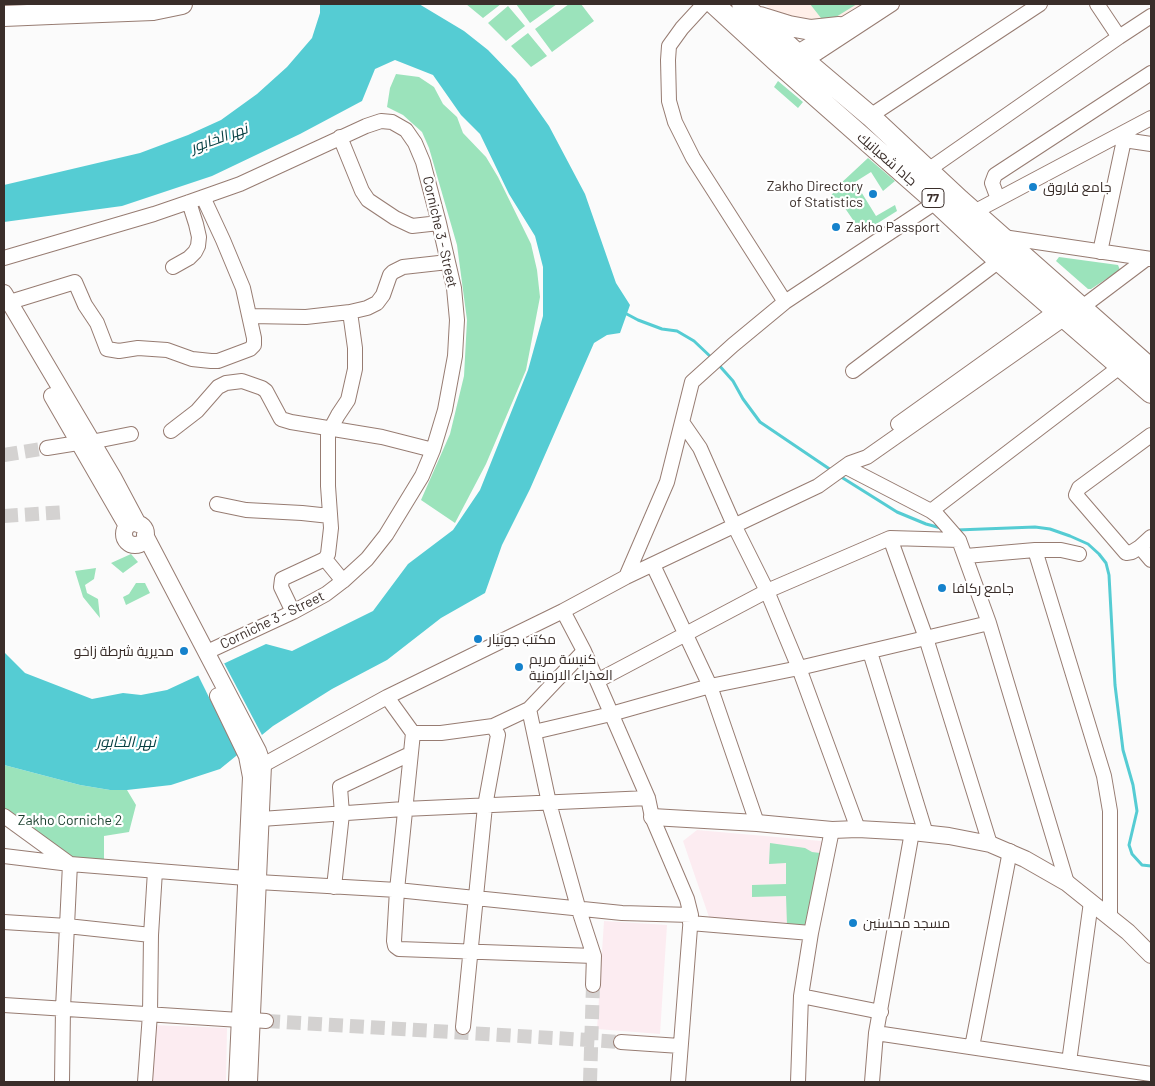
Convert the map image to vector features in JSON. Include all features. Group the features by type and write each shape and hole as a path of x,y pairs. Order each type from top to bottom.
{"highway":[{"path":"4,16 153,10 182,4"},
{"name":"جادا شعبانيك","path":"714,4 776,61 817,83 870,116 1003,237 1067,312 1151,393"},
{"path":"748,9 770,21 811,30 839,26"},
{"name":"جادا شعبانيك","path":"748,9 804,58 817,83 936,202 999,261 1067,312 1151,369"}],"main road":[{"path":"11,4 13,16 22,24"},
{"path":"4,25 101,20 123,10"},
{"path":"6,301 209,663 256,757 261,819 252,880"},
{"path":"249,1082 253,1020 251,777 256,757"},
{"path":"652,817 757,823 832,830 858,829 919,833 949,836 990,844 1010,851 1067,883 1110,917 1151,955"},
{"path":"238,1082 253,1020"}],"street":[{"path":"704,4 682,28 670,46 668,60 670,101 675,122 693,158 784,302"},
{"path":"804,58 839,26 876,4"},
{"path":"776,61 804,58 892,4"},
{"path":"870,116 1040,4"},
{"path":"1097,4 1119,37"},
{"path":"928,170 1151,16"},
{"path":"998,200 992,183 995,175 1151,74"},
{"path":"974,212 1122,137 1151,118"},
{"name":"Corniche 3 - Street","path":"4,258 196,200 240,184 340,137 381,121 392,122 406,130 415,143 423,162 439,223 454,288 457,320 455,356 445,410 434,450 422,476 386,535 367,559 326,594 209,663"},
{"path":"340,137 362,191 368,200 394,218 412,226 439,223"},
{"path":"1122,137 1151,144"},
{"path":"1100,252 1122,137"},
{"path":"173,267 189,258 198,246 196,200"},
{"path":"6,301 76,282 84,305 97,323 108,349 138,348 167,350 192,359 218,362 250,349 254,345 254,338 240,282 223,240 196,200"},
{"path":"626,577 667,482 692,382 784,302 936,202"},
{"path":"1003,237 1148,259"},
{"path":"256,757 387,697 563,611 626,577 818,486 847,466 856,454 1148,259"},
{"path":"853,371 999,261"},
{"path":"250,316 306,317 367,308 377,303 384,295 390,275 393,272 403,267 448,262"},
{"path":"293,612 281,588 282,579 325,558 328,554 331,528 330,428 348,400 355,369 355,348 350,312"},
{"path":"218,362 226,383"},
{"path":"934,514 1121,366"},
{"path":"171,431 197,411 218,387 226,383 242,381 266,391 281,418 290,422 382,437 434,450"},
{"path":"682,422 700,448 734,525 767,591 799,668 858,829"},
{"path":"47,448 130,434"},
{"path":"1151,435 1078,488 1076,495 1126,553 1136,549 1151,537"},
{"path":"847,466 934,514 957,538 966,556 989,623 1067,883"},
{"path":"217,504 246,510 330,516"},
{"path":"597,681 767,591 890,538 957,538"},
{"path":"890,538 926,638 990,844"},
{"path":"1136,549 1151,560"},
{"path":"966,556 1035,550 1061,550 1079,554"},
{"path":"1035,550 1104,776 1110,811 1110,917"},
{"path":"325,558 343,581"},
{"path":"653,565 710,686 757,823"},
{"path":"563,611 584,651 648,798 652,817 687,899 690,919 678,1082"},
{"path":"534,732 611,714 710,686 870,652 989,623"},
{"path":"413,733 441,733 494,726 529,710 584,651"},
{"path":"870,652 919,833 876,1033 872,1082"},
{"path":"387,697 413,733 397,890 395,946 399,949 594,956"},
{"path":"529,710 549,803 578,907 594,956 593,986"},
{"path":"463,1027 485,806 498,735 494,726"},
{"path":"334,887 342,814 340,788 410,754"},
{"path":"261,819 648,798"},
{"path":"4,816 70,864"},
{"path":"798,1082 801,996 811,933 832,830"},
{"path":"972,1047 1010,851"},
{"path":"4,856 70,864 334,887 397,890 578,907 811,933"},
{"path":"62,1082 63,1008 70,864"},
{"path":"145,1082 150,1014 151,935 155,871"},
{"path":"1069,1062 1092,902"},
{"path":"4,922 67,926 151,935"},
{"path":"801,996 880,1012"},
{"path":"4,1006 253,1020"},
{"path":"876,1033 1151,1074"},
{"path":"621,1042 680,1046"}],"shaded area":[{"path":"765,4 865,4 841,19 815,27 772,11"},
{"path":"697,830 821,841 823,846 809,926 710,920 683,841"},
{"path":"604,921 667,925 660,1034 597,1029"},
{"path":"153,1025 227,1028 226,1082 151,1082"}],"green space":[{"path":"466,4 501,4 483,18"},
{"path":"516,4 557,4 530,23"},
{"path":"569,4 581,4 594,21 552,52 535,29"},
{"path":"810,4 857,4 831,20 821,18"},
{"path":"508,6 525,26 506,41 488,23"},
{"path":"528,33 547,56 531,67 511,46"},
{"path":"396,74 419,77 434,87 443,104 457,117 463,133 486,157 531,244 537,270 540,297 526,370 486,464 455,523 421,500 450,434 464,376 467,320 457,245 429,148 422,132 403,115 387,107 390,88"},
{"path":"778,81 803,102 798,108 774,87"},
{"path":"868,158 895,181 883,191 871,172 855,182 876,216 895,205 897,211 862,233 838,198 830,197 839,185"},
{"path":"1059,257 1118,265 1120,270 1091,289 1088,289 1056,261"},
{"path":"131,554 138,562 123,573 111,563"},
{"path":"96,568 94,579 85,585 87,593 98,599 100,618 83,597 75,571"},
{"path":"136,583 145,583 150,593 126,605 123,597 129,594"},
{"name":"Zakho Corniche 2","path":"4,765 80,785 110,790 127,790 136,805 129,832 104,836 104,867 70,864 4,816"},
{"path":"770,843 805,848 812,852 820,853 809,926 787,925 786,896 752,897 752,885 786,884 786,863 769,864"}],"water":[{"name":"نهر الخابور","path":"320,4 419,4 464,31 488,50 516,79 549,126 585,194 616,283 630,305 620,333 607,335 594,343 530,489 502,545 485,593 441,618 387,660 332,689 273,726 220,769 171,785 110,790 80,785 4,765 4,652 25,673 92,699 123,693 141,695 167,690 266,644 292,651 373,611 408,564 453,530 480,490 528,370 543,316 543,267 535,236 509,194 480,134 461,115 433,75 395,60 375,69 362,101 300,134 212,176 122,206 4,222 4,185 140,153 221,120 257,94 287,67 312,38 320,13"}],"pier":[{"path":"224,663 263,737 239,758 198,675"}],"waterway":[{"path":"623,312 662,329 677,331 694,341 713,359"},
{"path":"717,363 733,381 743,399 760,422 831,470"},
{"path":"838,475 897,512 941,528"},
{"path":"957,530 1035,527 1050,529 1088,544 1106,563 1109,575 1115,685 1123,750 1133,785 1137,811 1129,845 1132,854 1142,865 1151,866"}],"tunnel":[{"path":"4,455 47,448"},
{"path":"4,516 66,512"},
{"path":"590,1082 593,985"},
{"path":"266,1021 621,1042"}],"place":[{"name":"جامع فاروق","path":"1033,187"},
{"name":"Zakho Directory of Statistics","path":"873,194"},
{"name":"Zakho Passport","path":"836,227"},
{"name":"جامع ركافا","path":"942,588"},
{"name":"مکتب جوتیار","path":"478,639"},
{"name":"مديرية شرطة زاخو","path":"184,651"},
{"name":"كنيسة مريم العذراء الارمنية","path":"519,667"},
{"name":"مسجد محسنين","path":"853,923"}]}
